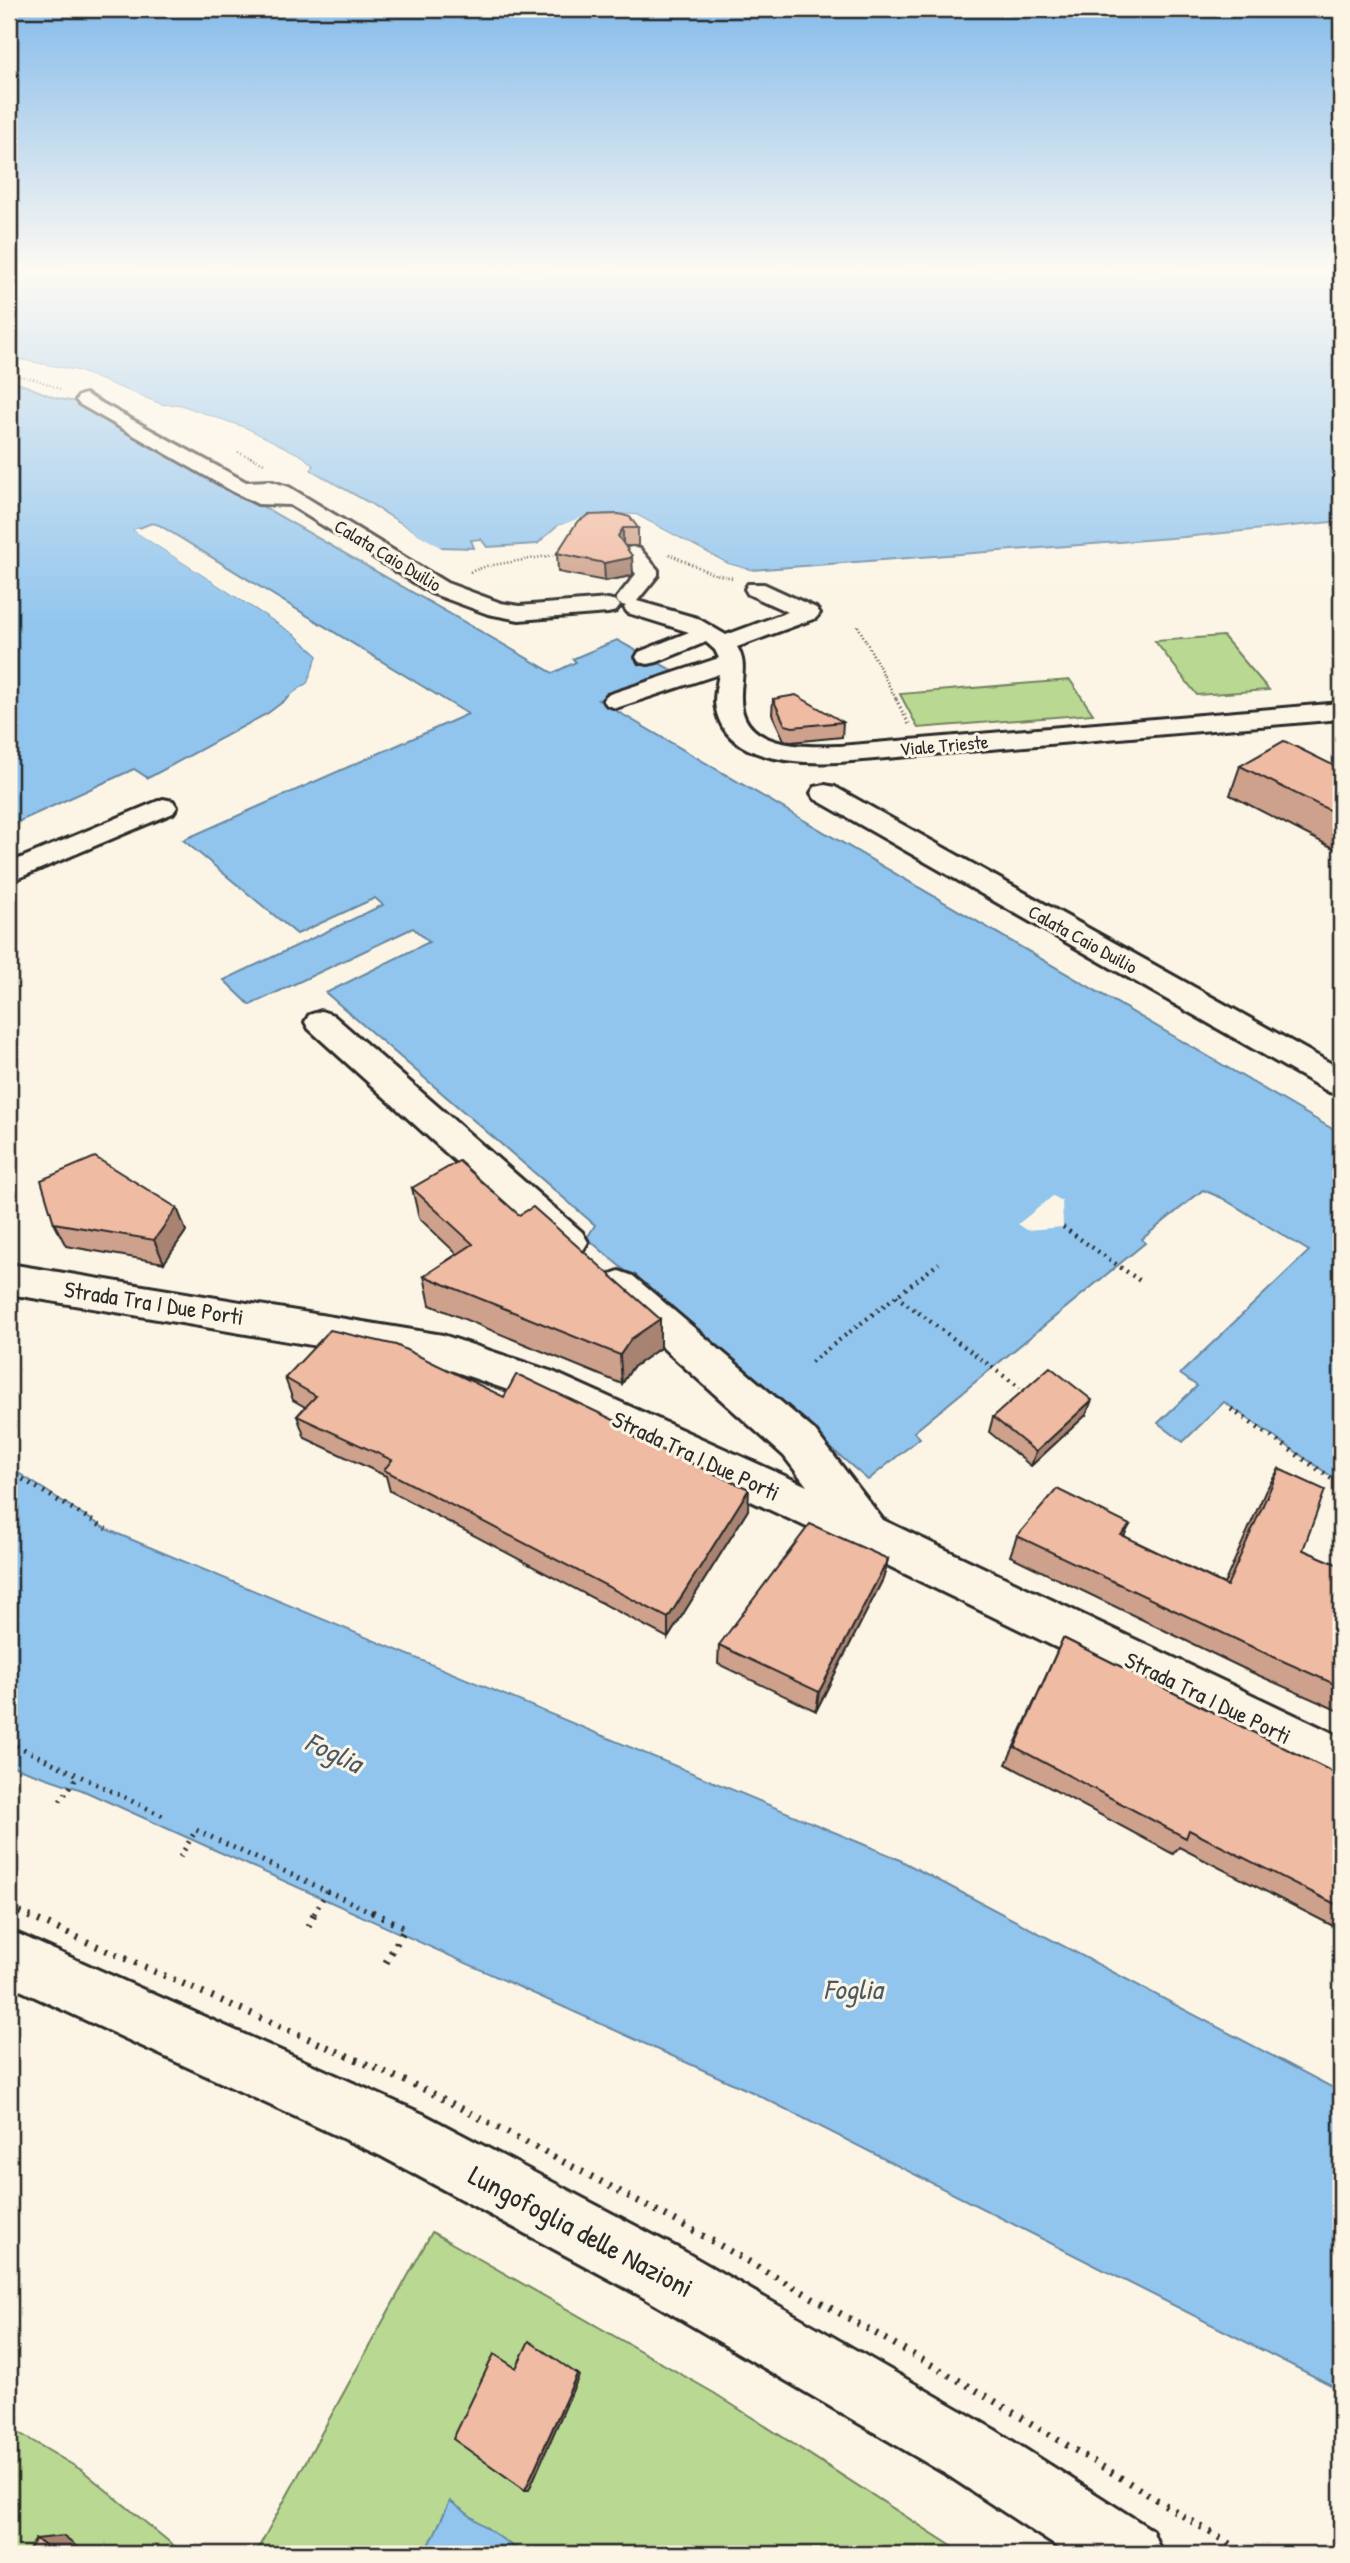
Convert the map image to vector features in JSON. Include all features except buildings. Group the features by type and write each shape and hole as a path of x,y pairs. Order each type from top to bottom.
{"street":[{"name":"Calata Caio Duilio","path":"85,400 239,487 252,490 270,486 296,499 439,588 496,610 519,613 624,604"},
{"path":"632,554 647,570 647,575 624,604 686,622 720,646"},
{"path":"616,700 720,646 808,613 756,589"},
{"path":"648,657 720,646"},
{"name":"Viale Trieste","path":"720,646 728,707 736,725 750,739 765,747 808,755 1341,711"},
{"name":"Calata Caio Duilio","path":"825,793 1341,1084"},
{"path":"9,873 163,807"},
{"path":"321,1022 799,1443 870,1535"},
{"name":"Strada Tra I Due Porti","path":"9,1279 443,1351 539,1384 870,1535 1341,1762"},
{"name":"Lungofoglia delle Nazioni","path":"9,1957 402,2135 663,2274 972,2453 1128,2554"}],"path":[{"path":"58,389 85,400"},
{"path":"858,626 913,733"},
{"path":"1063,1227 1143,1283"},
{"path":"811,1363 939,1262"},
{"path":"896,1296 1020,1388"},
{"path":"1231,1409 1341,1485"},
{"path":"9,1471 106,1530"},
{"path":"9,1742 165,1817"},
{"path":"60,1801 78,1776"},
{"path":"180,1857 196,1830 405,1928 385,1964"},
{"path":"307,1926 327,1891"}],"green space":[{"path":"1223,636 1269,690 1197,695 1155,641"},
{"path":"1070,680 1093,714 918,728 900,694"},
{"path":"432,2232 714,2393 964,2554 255,2554"},
{"path":"9,2427 83,2471 184,2554 9,2554"}],"water":[{"path":"9,389 33,389 53,397 79,401 553,673 576,662 573,659 617,640 679,674 598,700 1341,1134 1341,1483 1224,1402 1183,1442 1158,1423 1197,1386 1180,1374 1309,1251 1222,1198 1203,1190 1142,1239 1145,1243 914,1432 920,1438 868,1480 587,1238 595,1225 326,993 429,942 413,928 250,1005 224,980 383,905 375,898 297,934 183,840 468,714 159,525 152,523 134,530 296,635 318,655 308,683 268,713 148,778 134,769 9,826"},
{"path":"121,389 1341,389 1341,521 1184,537 751,570 728,564 636,515 605,514 558,526 537,544 487,547 481,539 471,540 474,548 437,547 368,502 310,470 313,466 303,457 245,428 179,405 162,405"},
{"name":"Foglia","path":"9,1467 106,1529 894,1857 1341,2092 1341,2390 752,2092 82,1790 9,1765"},
{"path":"450,2501 523,2554 425,2554"}],"pier":[{"path":"113,389 121,389 162,405 179,405 245,428 303,457 313,466 310,470 447,551 435,550 366,505 308,473 308,466 301,460 244,432 178,408 161,408"},
{"path":"605,514 636,515 728,564 761,573 751,574 727,568 635,519 584,521 559,529 546,541 543,539 558,526 583,517"},
{"path":"139,528 298,632 321,652 310,686 291,700 290,696 308,683 318,655 296,635 133,530"},
{"path":"1053,1196 1062,1201 1063,1227 1027,1230 1018,1224"}]}
